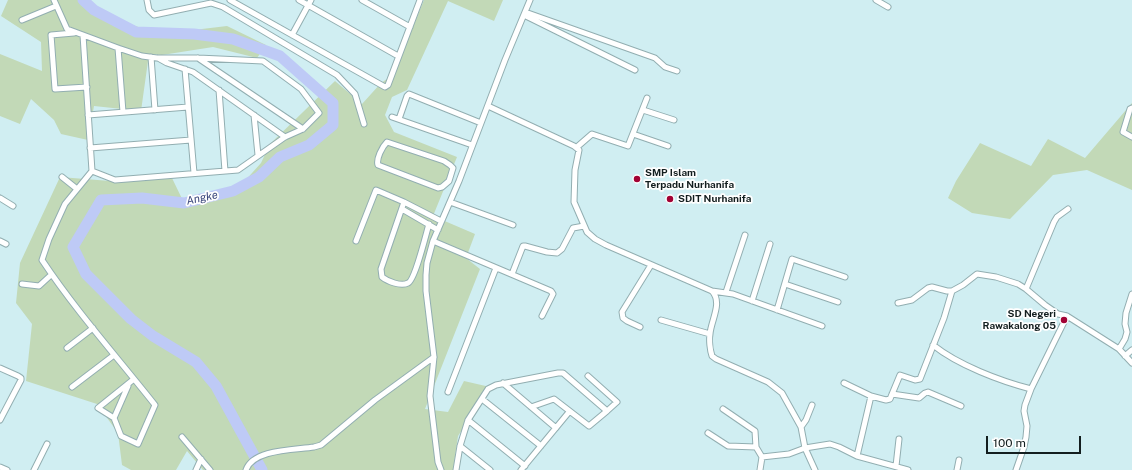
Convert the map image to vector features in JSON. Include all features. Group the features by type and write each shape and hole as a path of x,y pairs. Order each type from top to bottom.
{"street":[{"path":"54,0 67,29 133,53 157,58 255,60 266,63 301,89 319,113 303,129 285,137 238,170 115,180 92,171"},
{"path":"147,0 149,10 154,15 211,3 223,7 337,75 355,94 364,124"},
{"path":"230,0 385,87 388,85 420,0"},
{"path":"299,0 309,3 398,56"},
{"path":"362,0 410,26"},
{"path":"441,470 438,462 430,396 434,357 426,275 433,241 450,202 530,0"},
{"path":"876,0 888,7"},
{"path":"292,35 309,3"},
{"path":"22,20 56,6"},
{"path":"524,14 635,70"},
{"path":"524,14 655,58 665,67 677,71"},
{"path":"76,33 51,34 55,89 87,87"},
{"path":"83,36 92,171 65,204 49,238 42,260 51,275 155,405 138,444 121,436 114,418 98,408 134,379"},
{"path":"118,48 123,112"},
{"path":"151,57 155,110"},
{"path":"157,58 193,72 285,137"},
{"path":"198,58 303,129"},
{"path":"185,69 194,173"},
{"path":"219,90 225,171"},
{"path":"399,119 409,94 481,123"},
{"path":"577,148 592,134 628,146 647,98"},
{"path":"488,106 579,150 575,170 574,202 587,232 595,239 712,291 726,292 822,326"},
{"path":"88,115 188,107"},
{"path":"1132,108 1123,132 1132,137"},
{"path":"643,110 674,120"},
{"path":"254,115 258,155"},
{"path":"392,117 472,145"},
{"path":"633,134 668,146"},
{"path":"90,148 191,140"},
{"path":"390,142 450,165 453,168 449,181 442,188 438,188 378,165 377,161 384,144 390,142"},
{"path":"62,177 77,189"},
{"path":"356,241 374,191 377,190 441,221"},
{"path":"0,198 13,206"},
{"path":"404,202 381,270 381,275 383,278 400,284 410,282 416,269 428,224"},
{"path":"450,202 512,225"},
{"path":"402,209 438,230"},
{"path":"1026,289 1054,222 1057,217 1068,210"},
{"path":"512,274 523,246 557,253 562,249 573,228 584,226"},
{"path":"726,292 745,235"},
{"path":"0,241 6,244"},
{"path":"433,241 553,292 542,316"},
{"path":"752,301 770,244"},
{"path":"777,310 792,259 845,277"},
{"path":"640,328 623,318 622,312 651,265"},
{"path":"448,392 496,268"},
{"path":"898,303 912,300 928,288 932,287 952,291 979,274 996,277 1026,289 1044,305 1058,314 1067,316 1120,349 1132,363"},
{"path":"22,284 39,286 51,275"},
{"path":"785,284 838,302"},
{"path":"712,291 716,295 717,302 710,334 712,356 768,382 778,389 786,398 800,427 805,448 815,470"},
{"path":"844,383 872,396 889,400 900,375 915,380 920,379 944,318 952,291"},
{"path":"1120,349 1127,332 1125,324 1126,313 1132,294"},
{"path":"1016,470 1026,437 1027,419 1024,411 1031,389 1067,316"},
{"path":"662,320 710,334"},
{"path":"67,348 93,328"},
{"path":"933,345 943,353 982,372 1011,384 1031,389"},
{"path":"1125,356 1132,350"},
{"path":"72,387 114,354"},
{"path":"246,470 250,463 264,454 321,445 375,400 434,357"},
{"path":"0,368 21,378 0,420"},
{"path":"456,470 460,446 468,420 488,389 503,383 558,373 563,374 607,411"},
{"path":"530,407 554,399 589,426 618,402 588,376"},
{"path":"503,383 556,428"},
{"path":"114,418 128,384"},
{"path":"892,394 919,398 925,392 928,392 961,406"},
{"path":"857,456 872,396"},
{"path":"482,398 541,446"},
{"path":"800,427 806,420 812,406"},
{"path":"723,409 755,431 756,447 762,457 760,470"},
{"path":"468,420 523,468 570,412"},
{"path":"708,433 728,446 756,447"},
{"path":"182,437 210,470"},
{"path":"896,466 899,439"},
{"path":"34,470 47,444"},
{"path":"762,457 789,454 805,448 830,444 857,456 908,470"},
{"path":"460,446 490,470"},
{"path":"196,470 201,459"},
{"path":"957,470 959,460"},
{"path":"0,467 7,470"}],"green space":[{"path":"8,0 89,0 105,16 160,34 227,26 266,45 257,58 213,47 162,55 149,54 141,111 94,106 88,140 61,134 54,120 31,99 20,124 0,116 0,54 42,71 41,42 1,16"},
{"path":"424,0 503,0 494,21 448,1 407,90 392,97 385,115 394,132 457,157 433,216 475,234 466,258 480,269 425,409 448,412 464,381 490,387 458,436 453,470 203,470 187,451 176,470 131,470 122,465 118,433 97,404 26,381 32,324 16,303 20,263 60,177 110,181 171,176 186,207 234,193 261,163 270,144 335,81 362,104 381,83 393,75"},
{"path":"1132,103 1132,190 1087,170 1053,175 1010,219 972,213 948,198 956,181 980,143 1031,166 1048,139 1085,158"}],"waterway":[{"name":"Angke","path":"83,0 94,10 136,32 194,34 233,39 280,56 333,103 333,125 309,145 280,157 259,177 233,191 184,203 142,198 101,200 73,247 86,274 131,319 153,336 196,362 216,386 262,470"}],"place":[{"name":"SMP Islam Terpadu Nurhanifa","path":"637,179"},
{"name":"SDIT Nurhanifa","path":"670,199"},
{"name":"SD Negeri Rawakalong 05","path":"1064,320"}]}
